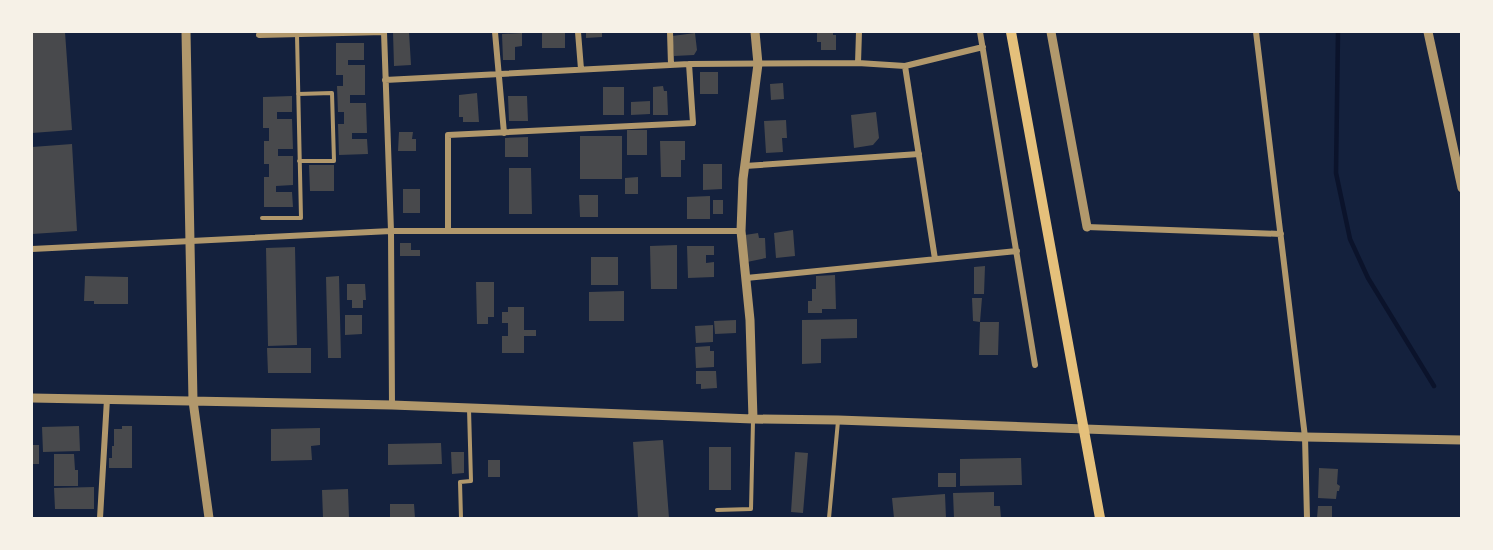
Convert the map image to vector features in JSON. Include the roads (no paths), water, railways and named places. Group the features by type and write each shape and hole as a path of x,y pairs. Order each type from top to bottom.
{"main road":[{"path":"1011,32 1100,519"}],"street":[{"path":"186,32 193,402 209,519"},
{"path":"260,32 260,34 384,32 391,231 392,405"},
{"path":"495,32 504,132"},
{"path":"578,32 581,69"},
{"path":"670,32 671,65"},
{"path":"753,419 746,278 741,231 745,166 758,64 755,32"},
{"path":"858,63 859,32"},
{"path":"980,32 1035,365"},
{"path":"1051,32 1087,227 1281,234"},
{"path":"1256,32 1305,437 1307,519"},
{"path":"1428,32 1461,188"},
{"path":"386,80 689,64 858,63 905,66 983,48"},
{"path":"448,231 448,135 693,123 689,64"},
{"path":"905,66 935,259"},
{"path":"745,166 919,154"},
{"path":"32,249 391,231 741,231"},
{"path":"746,278 1017,251"},
{"path":"32,398 392,405 753,419 1461,440"},
{"path":"100,519 107,399"}],"lane":[{"path":"262,218 301,218 297,34"},
{"path":"298,94 332,93 334,161 299,161"},
{"path":"461,519 460,482 471,482 469,408"},
{"path":"717,510 751,509 753,419"},
{"path":"829,519 838,420"}],"waterway":[{"path":"1338,32 1336,173 1350,239 1368,278 1434,386"}]}
